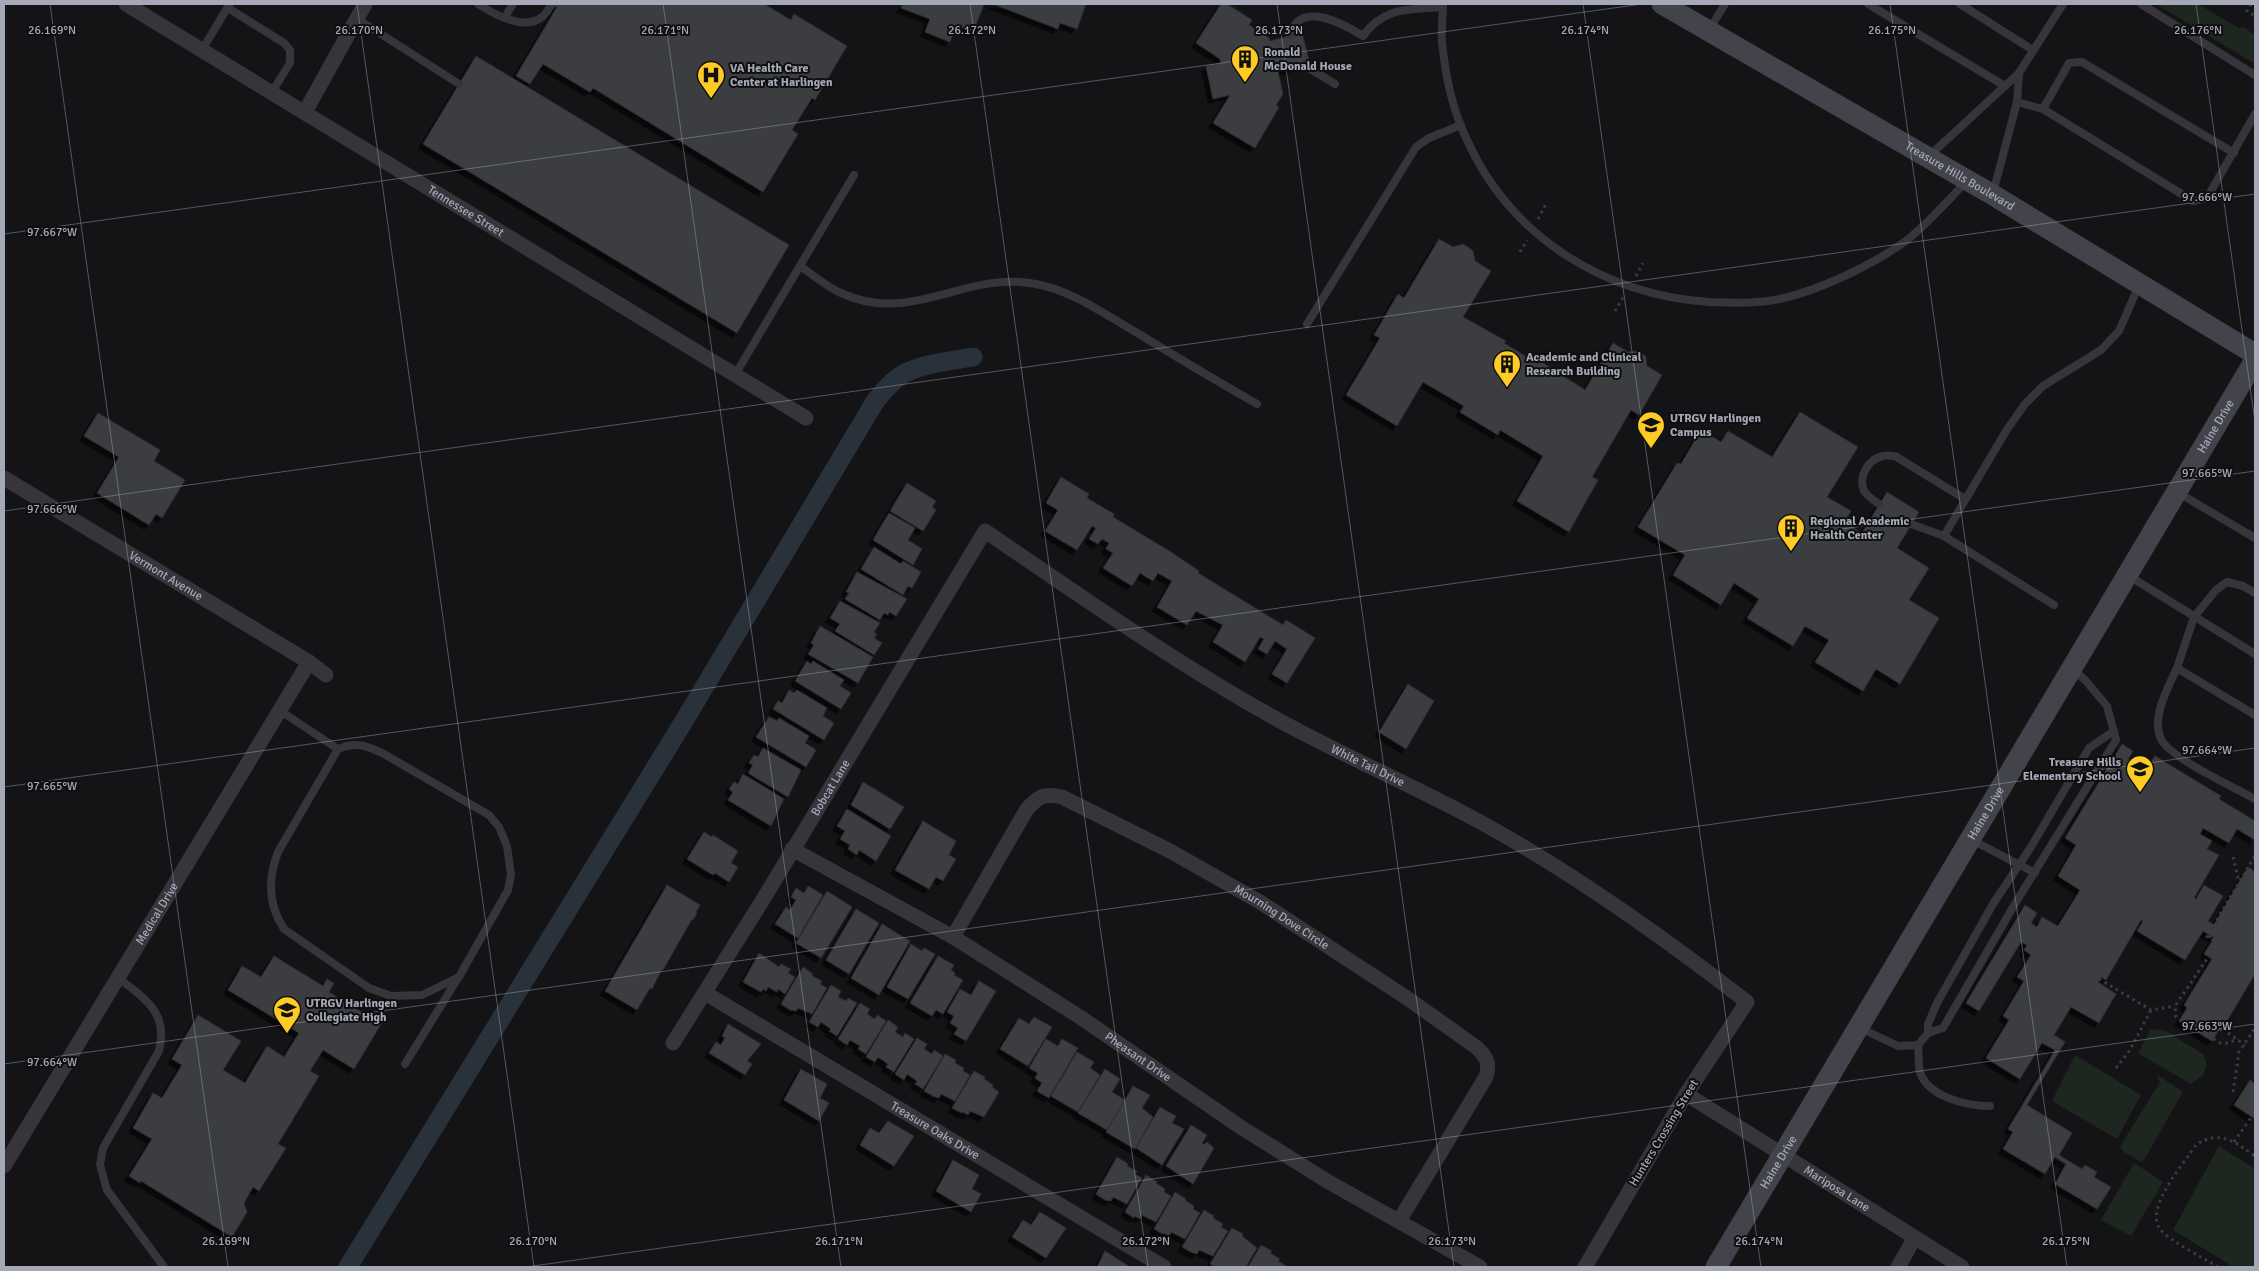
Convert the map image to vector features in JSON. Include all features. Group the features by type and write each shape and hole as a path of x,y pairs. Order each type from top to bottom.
{"street":[{"name":"Tennessee Street","path":"126,4 806,418"},
{"path":"305,112 356,18 366,4"},
{"name":"Treasure Hills Boulevard","path":"1662,4 1968,180 2255,354"},
{"name":"Haine Drive","path":"1716,1267 2255,360"},
{"name":"Vermont Avenue","path":"4,478 309,662 326,675"},
{"name":"Bobcat Lane","path":"673,1044 985,531"},
{"name":"White Tail Drive","path":"985,531 1108,616 1192,670 1274,717 1484,824 1577,881 1678,949 1746,1002"},
{"name":"Medical Drive","path":"4,1166 309,662"},
{"name":"Mourning Dove Circle","path":"954,937 1028,809 1036,800 1048,794 1062,797 1211,873 1338,951 1476,1047 1485,1056 1489,1066 1486,1078 1399,1222"},
{"name":"Pheasant Drive","path":"792,849 954,937 1080,1017 1242,1128 1326,1181 1480,1267"},
{"name":"Treasure Oaks Drive","path":"705,992 1164,1267"},
{"name":"Hunters Crossing Street","path":"1585,1267 1686,1094 1746,1002"},
{"name":"Mariposa Lane","path":"1686,1094 1914,1239 1962,1267"},
{"path":"1898,1267 1914,1239"}],"lane":[{"path":"478,4 519,23 529,23 543,17 552,4"},
{"path":"505,18 514,4"},
{"path":"1708,31 1725,4"},
{"path":"1868,4 2005,86"},
{"path":"1960,4 2033,50"},
{"path":"1928,157 2019,73 2063,4"},
{"path":"2141,4 2255,75"},
{"path":"202,50 229,6 284,43 290,50 290,63 272,92"},
{"path":"1290,36 1293,26 1301,18 1312,14 1324,14 1363,36 1371,25 1383,16 1397,11 1443,6 1442,41 1451,94 1467,140 1496,190 1525,222 1583,267 1624,285 1676,300 1738,304 1780,299 1813,288 1860,268 1904,242 1968,180"},
{"path":"356,18 459,84"},
{"path":"2043,109 2069,63 2082,62 2234,153"},
{"path":"1304,65 1334,84"},
{"path":"1993,195 2017,102 2019,73"},
{"path":"2017,102 2043,109 2193,201 2207,198 2255,114"},
{"path":"1307,324 1416,147 1429,138 1461,125"},
{"path":"735,376 854,175"},
{"path":"800,266 840,293 869,303 898,305 1001,281 1030,283 1055,289 1102,313 1257,404"},
{"path":"1944,536 2006,431 2026,404 2043,386 2101,350 2119,331 2130,310 2140,283"},
{"path":"1879,504 1865,492 1862,481 1864,471 1872,461 1882,456 1895,456 1901,459 1965,500"},
{"path":"2178,492 2255,538"},
{"path":"1911,524 1944,536 2054,604"},
{"path":"2128,575 2255,654"},
{"path":"2255,593 2243,586 2227,582 2216,590 2194,617 2177,668 2165,693 2158,717 2161,739 2178,756 2255,800"},
{"path":"1858,1027 1898,1046 1918,1044 1928,1033 1943,1028 2100,768 2116,740 2107,706 2086,680 2071,668"},
{"path":"2177,668 2255,714"},
{"path":"279,710 338,749"},
{"path":"1928,1033 1928,1024 1936,1003 1993,904 2068,786 2089,748 2114,731"},
{"path":"405,1064 459,976 508,890 511,875 507,846 499,827 489,815 367,746 358,744 338,749 278,852 273,865 271,884 276,917 284,929 369,988 391,996 422,995 459,976"},
{"path":"1970,839 2035,873"},
{"path":"117,977 152,1006 160,1022 162,1042 159,1051 104,1148 100,1165 101,1174 107,1190 164,1267"},
{"path":"1918,1044 1920,1073 1936,1093 1973,1106 1990,1106"}],"path":[{"path":"2251,4 2247,12 2255,16"},
{"path":"2255,856 2207,937 2255,964"},
{"path":"2233,857 2239,883"},
{"path":"2214,942 2207,959 2175,1006 2176,1017 2220,1043 2227,1043 2238,1039"},
{"path":"2099,980 2151,1010 2175,1006"},
{"path":"2116,1068 2130,1050 2151,1010"},
{"path":"2233,1092 2239,1052 2255,1028"},
{"path":"2228,1033 2245,1045"},
{"path":"2234,1142 2253,1115 2255,1116"},
{"path":"2218,1267 2168,1237 2158,1228 2156,1212 2158,1201 2196,1145 2205,1139 2218,1137 2234,1142 2255,1156"}],"shaded area":[{"path":"2156,4 2198,4 2239,28 2243,27 2255,35 2255,64"},
{"path":"2151,1029 2166,1031 2203,1054 2207,1066 2202,1076 2191,1084 2138,1053"},
{"path":"2075,1055 2141,1095 2117,1139 2052,1101"},
{"path":"2159,1076 2183,1092 2144,1160 2141,1162 2124,1152 2120,1147 2160,1082 2157,1078"},
{"path":"2219,1146 2255,1169 2255,1267 2234,1267 2173,1230"},
{"path":"2134,1163 2163,1182 2131,1236 2101,1220"}],"building":[{"name":"VA Health Care Center at Harlingen","path":"551,4 764,4 791,20 794,14 847,46 815,100 812,98 792,130 798,134 763,192 593,88 590,92 543,64 530,84 516,76 557,7"},
{"path":"903,4 984,4 973,32 956,26 950,42 925,32 930,19 901,8"},
{"path":"993,4 1086,4 1077,29 1060,23 1058,29"},
{"name":"Ronald McDonald House","path":"1221,4 1227,4 1252,20 1249,25 1269,38 1270,41 1302,33 1310,64 1278,72 1283,94 1276,105 1279,107 1255,148 1213,123 1230,95 1213,99 1206,66 1221,63 1220,59 1196,43"},
{"path":"476,56 789,245 737,333 423,144"},
{"name":"Academic and Clinical Research Building","path":"1439,239 1453,247 1463,244 1468,247 1473,251 1475,261 1491,271 1463,317 1506,341 1504,343 1538,364 1540,361 1585,390 1613,343 1628,352 1638,351 1643,354 1646,357 1647,366 1662,375 1639,415 1631,410 1592,477 1598,480 1569,532 1517,501 1543,456 1500,430 1498,435 1460,412 1464,406 1423,382 1397,426 1346,395 1380,338 1374,335 1398,294 1404,298"},
{"name":"Regional Academic Health Center","path":"1800,412 1858,447 1827,497 1851,511 1844,522 1862,533 1887,492 1919,512 1897,548 1929,568 1909,600 1939,618 1900,684 1876,669 1863,691 1815,662 1829,640 1805,626 1793,646 1747,618 1759,599 1734,583 1721,605 1673,575 1685,555 1638,527 1677,463 1681,464 1701,430 1721,442 1728,431 1772,457"},
{"path":"98,413 160,450 154,461 185,480 162,518 156,514 149,525 97,493 119,457 84,436"},
{"path":"1061,477 1089,494 1087,498 1114,514 1113,517 1171,552 1199,571 1198,573 1283,625 1286,620 1315,638 1287,683 1272,674 1287,649 1275,641 1267,654 1258,649 1264,639 1260,637 1245,662 1213,642 1223,625 1196,611 1187,625 1157,607 1172,581 1158,573 1153,581 1140,573 1132,586 1103,568 1113,553 1106,549 1109,543 1102,539 1098,544 1089,539 1096,528 1092,526 1077,550 1045,531 1058,510 1046,503"},
{"path":"907,483 936,501 932,507 936,510 923,531 890,511"},
{"path":"889,513 915,528 908,540 922,549 913,565 873,540"},
{"path":"874,547 901,564 903,561 921,572 912,588 908,586 903,595 861,569"},
{"path":"857,572 907,599 896,616 889,612 888,615 884,613 880,620 845,599 849,593 846,592"},
{"path":"840,601 880,623 874,632 877,634 874,638 882,643 874,655 835,631 840,624 830,618"},
{"path":"820,626 873,657 858,683 808,654 814,645 811,643"},
{"path":"807,661 811,664 813,661 844,680 840,686 851,693 841,709 795,681"},
{"path":"1408,684 1434,701 1406,749 1379,732"},
{"path":"789,690 794,693 797,690 827,708 823,716 834,723 824,740 773,709 778,701 782,703"},
{"path":"769,717 777,721 779,718 809,736 805,743 816,750 806,767 756,737"},
{"path":"2122,744 2133,751 2128,759 2146,770 2155,756 2221,796 2219,799 2255,821 2255,840 2237,829 2229,843 2203,828 2200,834 2212,841 2207,849 2219,855 2194,898 2196,899 2204,885 2223,896 2208,921 2214,925 2248,867 2255,872 2255,974 2221,1031 2219,1030 2212,1041 2179,1021 2187,1008 2184,1005 2212,959 2204,954 2214,938 2203,931 2185,960 2137,931 2143,921 2141,920 2106,980 2101,977 2098,982 2116,994 2099,1023 2071,1007 2054,1035 2065,1042 2027,1105 2072,1133 2059,1155 2082,1169 2085,1165 2097,1172 2094,1177 2111,1187 2097,1209 2055,1184 2066,1164 2055,1157 2045,1174 2003,1149 2013,1132 2008,1129 2055,1050 2042,1043 2020,1079 1986,1058 2009,1020 2003,1016 2024,981 2017,977 2031,955 2024,950 2027,945 2021,942 1979,1011 1966,1003 2025,905 2037,913 2031,923 2037,927 2042,917 2058,926 2080,890 2058,876 2076,845 2065,838"},
{"path":"763,748 801,770 788,797 748,773 753,765 749,763 754,755 758,757"},
{"path":"743,774 784,799 771,826 728,800 733,792 729,789 734,782 738,784"},
{"path":"863,782 904,807 890,829 851,805"},
{"path":"847,809 891,836 876,861 859,850 857,855 848,849 850,845 840,839 845,831 837,826"},
{"path":"923,821 956,841 949,855 956,859 943,881 936,877 929,889 895,870"},
{"path":"704,832 712,837 713,835 738,851 731,863 738,867 729,882 715,873 713,875 687,859"},
{"path":"667,885 700,905 652,989 650,988 637,1010 605,991"},
{"path":"808,886 823,895 798,938 775,924 786,907 790,910 796,900 791,897 796,888 804,893"},
{"path":"827,891 852,907 821,958 796,943"},
{"path":"856,909 879,923 849,974 826,960"},
{"path":"882,924 910,941 879,995 851,978"},
{"path":"911,944 922,951 924,948 935,954 908,999 887,987"},
{"path":"759,953 779,967 781,964 791,969 788,973 795,977 785,994 778,989 777,992 768,987 766,991 763,989 761,992 743,982"},
{"path":"274,956 323,986 327,979 334,983 329,992 381,1024 354,1069 323,1050 310,1071 319,1076 278,1144 286,1148 259,1191 253,1187 244,1203 247,1212 232,1237 141,1181 140,1183 129,1176 152,1139 133,1128 153,1093 162,1098 182,1065 172,1059 198,1015 241,1041 223,1070 245,1083 267,1046 284,1057 299,1033 228,990 242,966 261,977"},
{"path":"938,956 954,965 951,970 955,973 954,975 963,980 943,1014 936,1010 932,1016 910,1003"},
{"path":"803,967 813,974 812,976 822,981 820,984 827,988 812,1014 798,1008 796,1011 790,1010 781,1004"},
{"path":"979,981 996,991 966,1041 954,1034 958,1028 950,1023 954,1016 947,1012 960,989 971,995"},
{"path":"831,985 841,991 838,997 846,1001 848,998 857,1003 837,1036 829,1031 831,1029 821,1022 818,1027 809,1022"},
{"path":"860,1003 870,1009 867,1014 875,1019 877,1015 886,1021 866,1054 858,1049 860,1046 850,1040 847,1045 838,1039"},
{"path":"1034,1017 1052,1027 1028,1066 1000,1049 1019,1018 1029,1024"},
{"path":"888,1020 898,1027 895,1032 903,1037 905,1033 914,1039 894,1072 886,1067 888,1064 878,1057 875,1062 866,1057"},
{"path":"728,1024 761,1044 747,1061 752,1064 745,1075 709,1053 716,1042 721,1045 725,1038 722,1036"},
{"path":"917,1038 927,1044 924,1049 932,1054 934,1050 943,1056 923,1089 915,1084 917,1081 907,1074 904,1080 895,1074"},
{"path":"1046,1039 1058,1046 1062,1039 1078,1048 1049,1098 1037,1091 1042,1083 1035,1078 1038,1073 1029,1068"},
{"path":"1077,1052 1094,1062 1090,1068 1100,1075 1078,1112 1051,1096"},
{"path":"945,1054 956,1060 955,1063 964,1068 963,1071 970,1075 955,1101 941,1094 939,1098 924,1091"},
{"path":"801,1069 827,1084 820,1098 829,1103 819,1121 784,1100"},
{"path":"1105,1069 1120,1079 1112,1092 1125,1100 1107,1130 1078,1113"},
{"path":"974,1071 985,1077 984,1079 999,1092 984,1117 970,1111 968,1115 952,1108"},
{"path":"2250,1080 2255,1084 2255,1119 2234,1105"},
{"path":"1133,1086 1150,1095 1142,1108 1153,1117 1135,1149 1106,1132"},
{"path":"1160,1107 1176,1116 1172,1123 1184,1129 1162,1165 1136,1148"},
{"path":"888,1121 914,1136 894,1166 860,1145 870,1128 879,1133"},
{"path":"1191,1125 1207,1135 1202,1143 1204,1145 1207,1142 1214,1148 1193,1184 1166,1166"},
{"path":"1117,1157 1128,1164 1127,1166 1137,1171 1135,1174 1142,1178 1127,1204 1113,1197 1111,1201 1105,1200 1096,1194"},
{"path":"953,1160 979,1175 972,1189 981,1194 971,1212 936,1191"},
{"path":"1146,1175 1157,1182 1165,1189 1164,1192 1171,1196 1156,1222 1142,1215 1140,1219 1135,1216 1134,1218 1125,1212"},
{"path":"1175,1192 1186,1199 1194,1206 1193,1209 1200,1213 1185,1239 1171,1232 1169,1236 1154,1229"},
{"path":"1204,1210 1214,1216 1213,1218 1223,1224 1221,1227 1228,1231 1213,1256 1199,1250 1197,1254 1182,1247"},
{"path":"1040,1212 1066,1228 1046,1258 1012,1237 1023,1220 1031,1225"},
{"path":"1232,1228 1243,1234 1242,1236 1257,1248 1246,1267 1216,1267 1210,1264"},
{"path":"1261,1245 1272,1251 1270,1253 1280,1259 1278,1261 1286,1266 1248,1267"},
{"path":"1105,1251 1130,1267 1097,1267"}],"waterway":[{"path":"348,1267 681,726 876,400 893,382 905,373 930,365 973,357"}],"place":[{"name":"Ronald McDonald House","path":"1245,83"},
{"name":"VA Health Care Center at Harlingen","path":"711,99"},
{"name":"Academic and Clinical Research Building","path":"1507,388"},
{"name":"UTRGV Harlingen Campus","path":"1651,449"},
{"name":"Regional Academic Health Center","path":"1791,552"},
{"name":"Treasure Hills Elementary School","path":"2140,793"},
{"name":"UTRGV Harlingen Collegiate High","path":"287,1034"}]}
